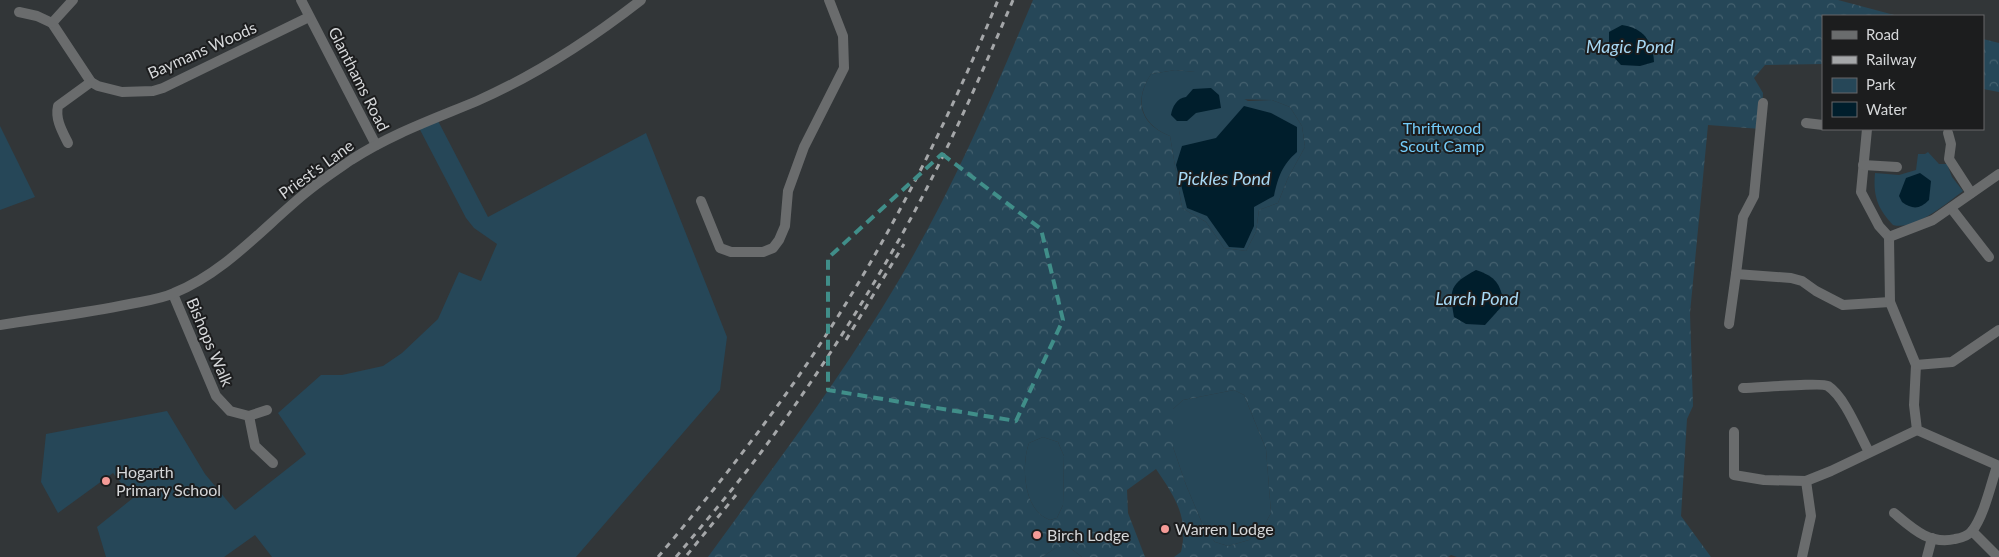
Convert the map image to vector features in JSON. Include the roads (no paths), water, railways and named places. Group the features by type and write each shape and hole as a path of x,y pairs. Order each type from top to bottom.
{"street":[{"path":"52,23 73,0"},
{"name":"Glanthams Road","path":"301,0 376,145"},
{"name":"Priest's Lane","path":"0,325 64,316 173,294 204,277 248,243 304,194 376,145 422,122 478,100 511,84 580,44 641,0"},
{"path":"701,201 720,248 741,253 763,252 774,248 785,226 788,191 804,147 844,68 843,36 829,0"},
{"path":"19,12 37,16 52,23 91,82 58,106 56,114 68,143"},
{"name":"Baymans Woods","path":"91,82 109,90 122,92 153,91 163,88 310,17"},
{"path":"1729,324 1743,217 1755,194 1763,103"},
{"path":"1806,123 1822,125"},
{"path":"1864,130 1861,192 1880,226 1889,236 1890,302 1916,365 1914,406 1917,430"},
{"path":"1948,133 1951,144 1949,159 1971,193"},
{"path":"1863,165 1898,167"},
{"path":"1889,236 1932,220 1999,174"},
{"path":"1951,208 1989,257"},
{"path":"1736,274 1791,278 1802,281 1816,291 1843,305 1890,302"},
{"name":"Bishops Walk","path":"173,294 216,396 230,411 248,416"},
{"path":"1916,365 1952,362 1997,336"},
{"path":"1743,388 1816,383 1827,384 1837,394 1869,452"},
{"path":"267,410 248,416 254,446 273,463"},
{"path":"1734,432 1734,475 1764,480 1806,481 1917,430 1998,466 1972,531 1964,537 1946,541 1922,536 1894,513"},
{"path":"1802,557 1811,516 1806,481"},
{"path":"1972,531 1998,557"},
{"path":"1927,557 1932,538"}],"water":[{"name":"Magic Pond","path":"1622,25 1636,29 1646,37 1652,48 1654,62 1640,66 1621,65 1609,52 1609,32"},
{"path":"1211,88 1219,95 1221,108 1196,113 1187,121 1177,121 1171,115 1176,103 1186,97 1193,89"},
{"name":"Pickles Pond","path":"1244,106 1271,113 1297,127 1297,152 1281,172 1274,196 1254,207 1254,226 1244,248 1229,247 1207,216 1187,208 1176,165 1182,146 1216,138"},
{"path":"1920,173 1931,181 1929,200 1919,207 1913,207 1902,202 1899,196 1906,178"},
{"name":"Larch Pond","path":"1476,270 1493,278 1499,286 1504,304 1485,325 1466,324 1454,317 1452,308 1453,288 1461,279"}],"railway":[{"path":"658,557 764,424 828,333 883,241 908,194 955,98 998,0"},
{"path":"676,557 741,478 781,425 837,343 872,286 935,173 1013,0"},
{"path":"846,340 904,244"},
{"path":"687,555 736,495"}],"place":[{"name":"Hogarth Primary School","path":"106,481"},
{"name":"Warren Lodge","path":"1165,529"},
{"name":"Birch Lodge","path":"1037,535"}],"park label":[{"name":"Thriftwood Scout Camp","path":"1442,137"}]}
